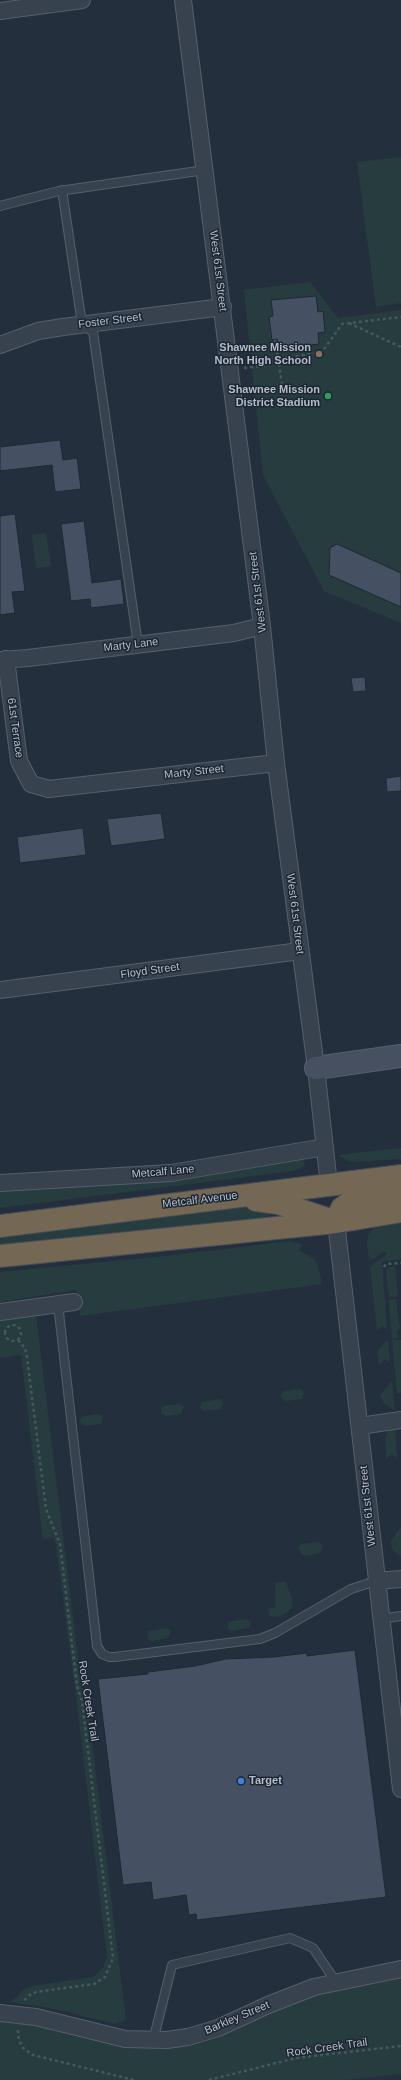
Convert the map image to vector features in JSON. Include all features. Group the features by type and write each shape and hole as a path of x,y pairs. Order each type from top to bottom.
{"highway":[{"name":"Metcalf Avenue","path":"0,1226 228,1196 401,1176"},
{"path":"336,1222 342,1208 356,1199 401,1192"},
{"path":"228,1196 278,1203 336,1222"},
{"path":"0,1256 336,1222 401,1211"}],"street":[{"path":"0,11 82,0"},
{"name":"West 61st Street","path":"183,0 223,307 262,626 276,763 316,1068 329,1185"},
{"name":"Foster Street","path":"0,345 38,331 82,324 223,307"},
{"name":"Marty Lane","path":"3,660 234,633 262,626"},
{"name":"61st Terrace","path":"3,660 19,762 31,784 49,789 113,780"},
{"name":"Marty Street","path":"113,780 276,763"},
{"name":"Floyd Street","path":"0,990 300,951"},
{"path":"316,1068 401,1056"},
{"name":"Metcalf Lane","path":"0,1183 171,1173 325,1147"},
{"name":"West 61st Street","path":"336,1222 360,1426 376,1581 401,1785"},
{"path":"0,1312 66,1303"},
{"path":"360,1426 401,1420"},
{"path":"376,1581 401,1578"},
{"name":"Barkley Street","path":"0,2013 44,2018 125,2039 153,2041 181,2038 214,2029 290,1996 336,1982 401,1969"}],"lane":[{"path":"0,206 62,190 205,170"},
{"path":"62,190 82,324 93,332 138,645"},
{"path":"66,1303 97,1646 102,1654 109,1657 115,1657 260,1639 275,1633 351,1589 376,1581"},
{"path":"381,1619 401,1616"},
{"path":"153,2041 172,1965 290,1938 313,1948 336,1982"}],"path":[{"path":"241,368 269,365 278,359 322,352 342,324 401,316"},
{"path":"349,323 401,347"},
{"path":"275,340 282,384 289,391"},
{"path":"384,1267 386,1264 401,1263"},
{"path":"14,1325 21,1330 21,1336 18,1340 13,1342 6,1338 5,1330 8,1326 14,1325"},
{"name":"Rock Creek Trail","path":"18,1340 24,1348 27,1357 46,1509 60,1544 77,1686 82,1701 113,1958 105,1977 94,1984 36,1992 28,1996 22,2003"},
{"path":"19,2027 18,2036 22,2047 33,2055 134,2080"},
{"name":"Rock Creek Trail","path":"209,2080 296,2058 401,2046"}],"green space":[{"path":"401,157 401,303 376,307 357,162"},
{"name":"Shawnee Mission District Stadium","path":"310,282 338,318 401,310 401,623 324,591 263,475 244,290"},
{"path":"46,533 51,566 36,568 32,535"},
{"path":"401,1148 401,1159 351,1162 337,1155"},
{"path":"299,1158 303,1159 305,1165 292,1171 0,1208 0,1190 194,1178"},
{"path":"246,1206 270,1209 270,1217 0,1247 0,1236"},
{"path":"401,1223 401,1259 382,1262 387,1330 383,1326 377,1330 370,1267 387,1254 384,1251 374,1259 369,1258 367,1245 368,1236 372,1229 376,1226"},
{"path":"291,1241 302,1244 299,1250 314,1259 318,1266 322,1284 80,1316 76,1290 0,1302 0,1272 166,1256"},
{"path":"389,1267 395,1267 398,1296 389,1297 386,1270"},
{"path":"396,1299 400,1329 397,1330 398,1338 392,1339 389,1300"},
{"path":"36,1316 81,1683 88,1710 126,2020 115,2024 55,2009 11,2002 23,1990 32,1986 93,1977 103,1968 107,1958 76,1695 56,1545 53,1537 43,1539 21,1355 0,1358 0,1321"},
{"path":"388,1339 390,1363 385,1359 379,1365 377,1352"},
{"path":"392,1340 401,1340 401,1393 397,1393"},
{"path":"392,1381 394,1410 384,1403 380,1395"},
{"path":"299,1389 304,1392 302,1399 286,1401 281,1398 281,1393 285,1391"},
{"path":"219,1399 224,1402 221,1409 205,1411 200,1408 202,1402"},
{"path":"179,1404 184,1407 181,1414 166,1416 161,1413 161,1408 164,1406"},
{"path":"98,1414 103,1417 101,1424 85,1426 80,1423 81,1418 84,1416"},
{"path":"395,1427 397,1458 392,1454 386,1459 385,1437 389,1430"},
{"path":"401,1527 401,1557 393,1550 390,1542"},
{"path":"320,1542 323,1546 317,1554 306,1556 302,1555 299,1550 299,1546 302,1544"},
{"path":"286,1582 292,1599 292,1608 280,1617 270,1616 268,1609 276,1607 275,1583"},
{"path":"247,1619 251,1622 249,1628 231,1631 228,1629 228,1622"},
{"path":"167,1628 171,1631 168,1638 151,1641 148,1639 148,1631"},
{"path":"401,1977 401,2074 345,2080 0,2080 0,2019 10,2019 130,2045 304,1997"}],"building":[{"path":"316,296 318,312 323,311 325,332 318,333 319,344 279,349 277,339 272,340 269,317 273,316 271,300"},
{"path":"60,440 63,460 77,458 81,489 55,492 52,465 0,471 0,447"},
{"path":"15,514 25,591 12,592 15,613 0,615 0,516"},
{"path":"84,521 92,583 121,579 124,604 91,608 90,599 71,601 61,524"},
{"path":"337,544 401,573 401,607 329,575 330,548"},
{"path":"365,677 366,691 353,692 351,678"},
{"path":"401,776 401,791 387,792 386,778"},
{"path":"161,813 165,839 111,846 107,819"},
{"path":"83,828 86,855 20,863 17,837"},
{"name":"Target","path":"355,1650 386,1897 197,1920 196,1914 189,1915 186,1895 153,1900 151,1882 123,1885 98,1679 148,1674 148,1672 195,1666 226,1659 274,1657 307,1653 307,1656"}],"place":[{"name":"Shawnee Mission North High School","path":"319,354"},
{"name":"Shawnee Mission District Stadium","path":"328,396"},
{"name":"Target","path":"241,1781"}]}
